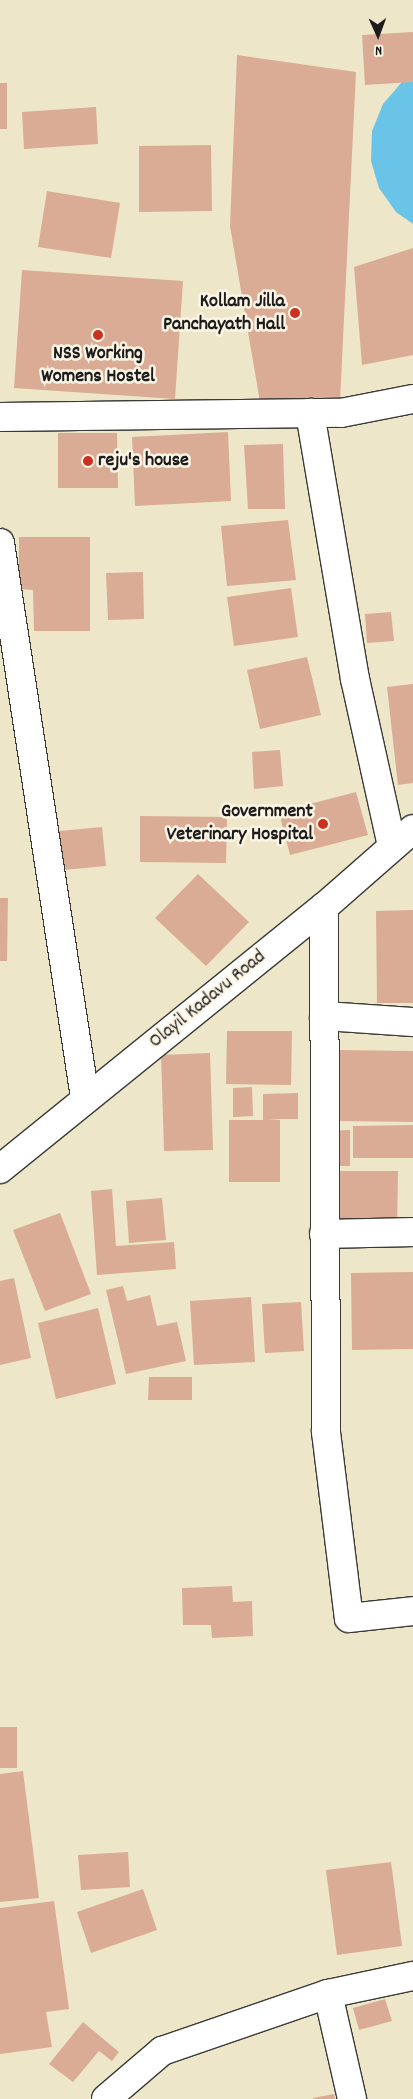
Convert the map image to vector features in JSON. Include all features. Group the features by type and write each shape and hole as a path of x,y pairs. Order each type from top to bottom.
{"street":[{"path":"0,417 341,413 413,399"},
{"path":"310,413 355,679 392,846"},
{"path":"0,543 85,1098"},
{"name":"Olayil Kadavu Road","path":"0,1169 85,1098 324,907 413,829"},
{"path":"324,907 326,1432 349,1618 413,1611"},
{"path":"324,1016 413,1022"},
{"path":"324,1234 413,1232"},
{"path":"106,2099 162,2051 328,1994 413,1976"},
{"path":"328,1994 352,2099"}],"water":[{"path":"413,76 413,224 396,212 379,188 371,161 372,131 383,104 402,82"}],"building":[{"path":"413,32 413,82 365,85 362,35"},
{"name":"Kollam Jilla Panchayath Hall","path":"237,55 356,72 340,401 260,402 230,226"},
{"path":"0,83 7,83 7,129 0,129"},
{"path":"96,107 98,144 24,149 22,112"},
{"path":"211,145 212,211 139,212 139,146"},
{"path":"47,191 120,203 111,258 38,247"},
{"path":"413,248 413,355 362,365 354,267"},
{"name":"NSS Working Womens Hostel","path":"22,270 183,281 175,399 14,388"},
{"path":"228,432 231,501 135,506 132,437"},
{"name":"reju's house","path":"58,433 117,433 118,488 58,488"},
{"path":"283,444 285,509 248,509 244,445"},
{"path":"288,520 296,580 227,586 221,526"},
{"path":"19,537 90,537 90,631 34,631 33,590 19,589"},
{"path":"143,572 144,619 108,620 106,573"},
{"path":"291,588 298,637 234,646 227,597"},
{"path":"391,612 394,641 367,643 365,614"},
{"path":"307,657 321,715 260,729 247,670"},
{"path":"413,684 413,783 398,785 387,687"},
{"path":"280,750 283,786 254,789 252,752"},
{"name":"Government Veterinary Hospital","path":"356,792 368,835 290,855 279,812"},
{"path":"140,816 227,817 226,863 140,862"},
{"path":"102,827 106,866 63,870 59,831"},
{"path":"198,874 249,922 206,966 155,918"},
{"path":"0,898 8,898 7,961 0,961"},
{"path":"413,910 413,1003 377,1003 376,911"},
{"path":"227,1031 292,1031 291,1085 226,1084"},
{"path":"338,1050 413,1051 413,1122 338,1121"},
{"path":"210,1053 213,1150 164,1151 161,1055"},
{"path":"252,1087 253,1116 233,1117 233,1088"},
{"path":"298,1093 298,1119 268,1119 280,1120 280,1182 229,1182 229,1120 263,1120 263,1094"},
{"path":"413,1125 413,1158 353,1158 353,1126"},
{"path":"350,1130 350,1166 319,1166 319,1131"},
{"path":"325,1171 398,1171 397,1230 325,1230"},
{"path":"112,1189 116,1246 174,1242 176,1269 97,1275 91,1191"},
{"path":"162,1198 166,1240 129,1243 126,1201"},
{"path":"60,1213 91,1294 45,1311 13,1230"},
{"path":"413,1272 413,1349 352,1350 351,1273"},
{"path":"14,1278 31,1358 0,1365 0,1281"},
{"path":"123,1286 127,1301 150,1295 157,1326 177,1322 186,1361 126,1374 106,1290"},
{"path":"251,1297 255,1362 194,1365 190,1301"},
{"path":"301,1302 304,1351 265,1353 262,1304"},
{"path":"98,1308 116,1384 56,1399 38,1323"},
{"path":"149,1377 192,1377 192,1400 148,1400"},
{"path":"232,1586 233,1602 252,1601 253,1636 212,1638 211,1625 183,1625 182,1588"},
{"path":"0,1727 17,1727 17,1768 0,1768"},
{"path":"23,1771 39,1898 0,1902 0,1774"},
{"path":"128,1852 130,1887 81,1890 78,1855"},
{"path":"391,1862 402,1946 337,1955 326,1870"},
{"path":"143,1889 157,1930 91,1953 77,1912"},
{"path":"54,1901 69,2009 46,2012 52,2047 0,2054 0,1908"},
{"path":"385,1999 392,2021 359,2030 353,2008"},
{"path":"83,2022 119,2052 112,2061 99,2051 73,2082 49,2064"},
{"path":"334,2094 335,2099 313,2099 313,2098"}],"place":[{"name":"Kollam Jilla Panchayath Hall","path":"295,313"},
{"name":"NSS Working Womens Hostel","path":"98,335"},
{"name":"reju's house","path":"88,461"},
{"name":"Government Veterinary Hospital","path":"323,824"}]}
